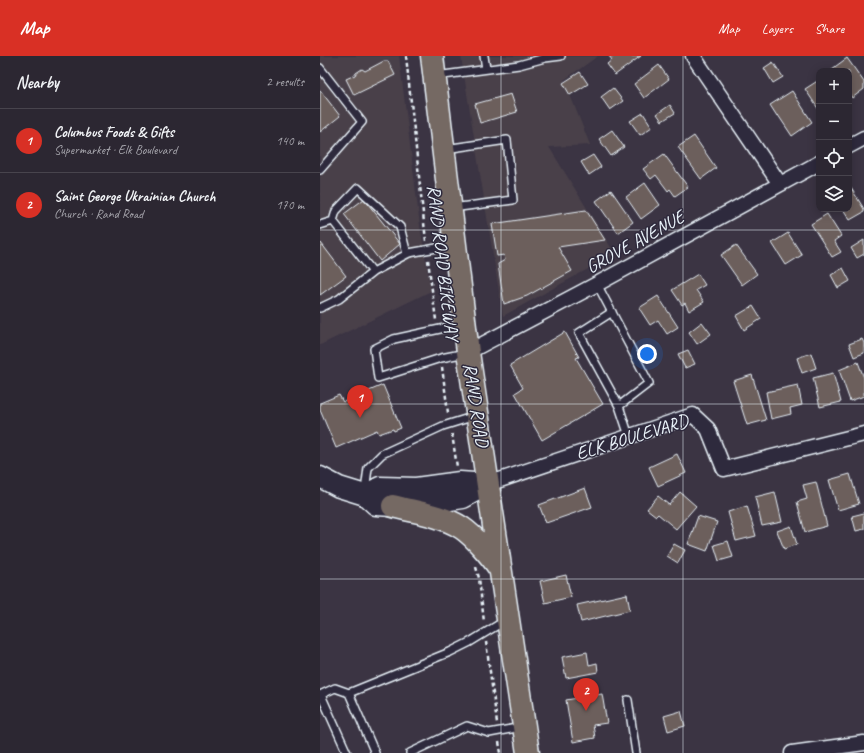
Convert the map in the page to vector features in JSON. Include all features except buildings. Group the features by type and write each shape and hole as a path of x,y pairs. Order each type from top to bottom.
{"main road":[{"name":"RAND ROAD","path":"433,66 464,324 528,753"},
{"name":"ELK BOULEVARD","path":"320,477 339,487 365,495 376,506 422,504 463,498 488,484"},
{"name":"ELK BOULEVARD","path":"365,495 380,487 416,488 460,482 488,484"},
{"path":"393,506 444,520 462,528 492,556 500,570"}],"street":[{"path":"693,56 780,184"},
{"path":"852,144 864,138"},
{"name":"GROVE AVENUE","path":"468,352 598,284 816,165"},
{"name":"ELK BOULEVARD","path":"488,484 693,415 708,429 724,469 864,434"},
{"path":"792,753 824,751 864,743"}],"lane":[{"path":"484,56 486,69"},
{"path":"433,66 486,69 525,60 561,56"},
{"path":"320,68 362,122 320,170"},
{"path":"443,149 507,140 513,200 450,209"},
{"path":"333,221 336,211 358,188 400,227 407,254"},
{"path":"320,225 333,221"},
{"path":"333,221 373,272"},
{"path":"320,308 340,298 373,272 407,254 455,245"},
{"path":"598,284 649,383 619,406"},
{"path":"612,312 579,333 619,406 629,436"},
{"path":"464,324 394,339 374,350 378,378 441,358 468,352"},
{"path":"365,495 368,468 382,454 450,424 477,415"},
{"path":"347,753 320,695 334,688 349,693 450,652 508,619"},
{"path":"349,693 375,753"},
{"path":"628,700 636,753"},
{"path":"410,753 467,726 489,733 524,726"}],"path":[{"name":"RAND ROAD BIKEWAY","path":"406,56 426,250 437,330"},
{"name":"RAND ROAD BIKEWAY","path":"441,358 458,472"}],"shaded area":[{"path":"320,56 399,56 420,226 431,291 320,345"},
{"path":"461,56 598,56 564,80 590,145 549,147 615,254 503,316"}],"place":[{"name":"Columbus Foods & Gifts","path":"360,418"},
{"name":"Saint George Ukrainian Church","path":"586,711"}]}
